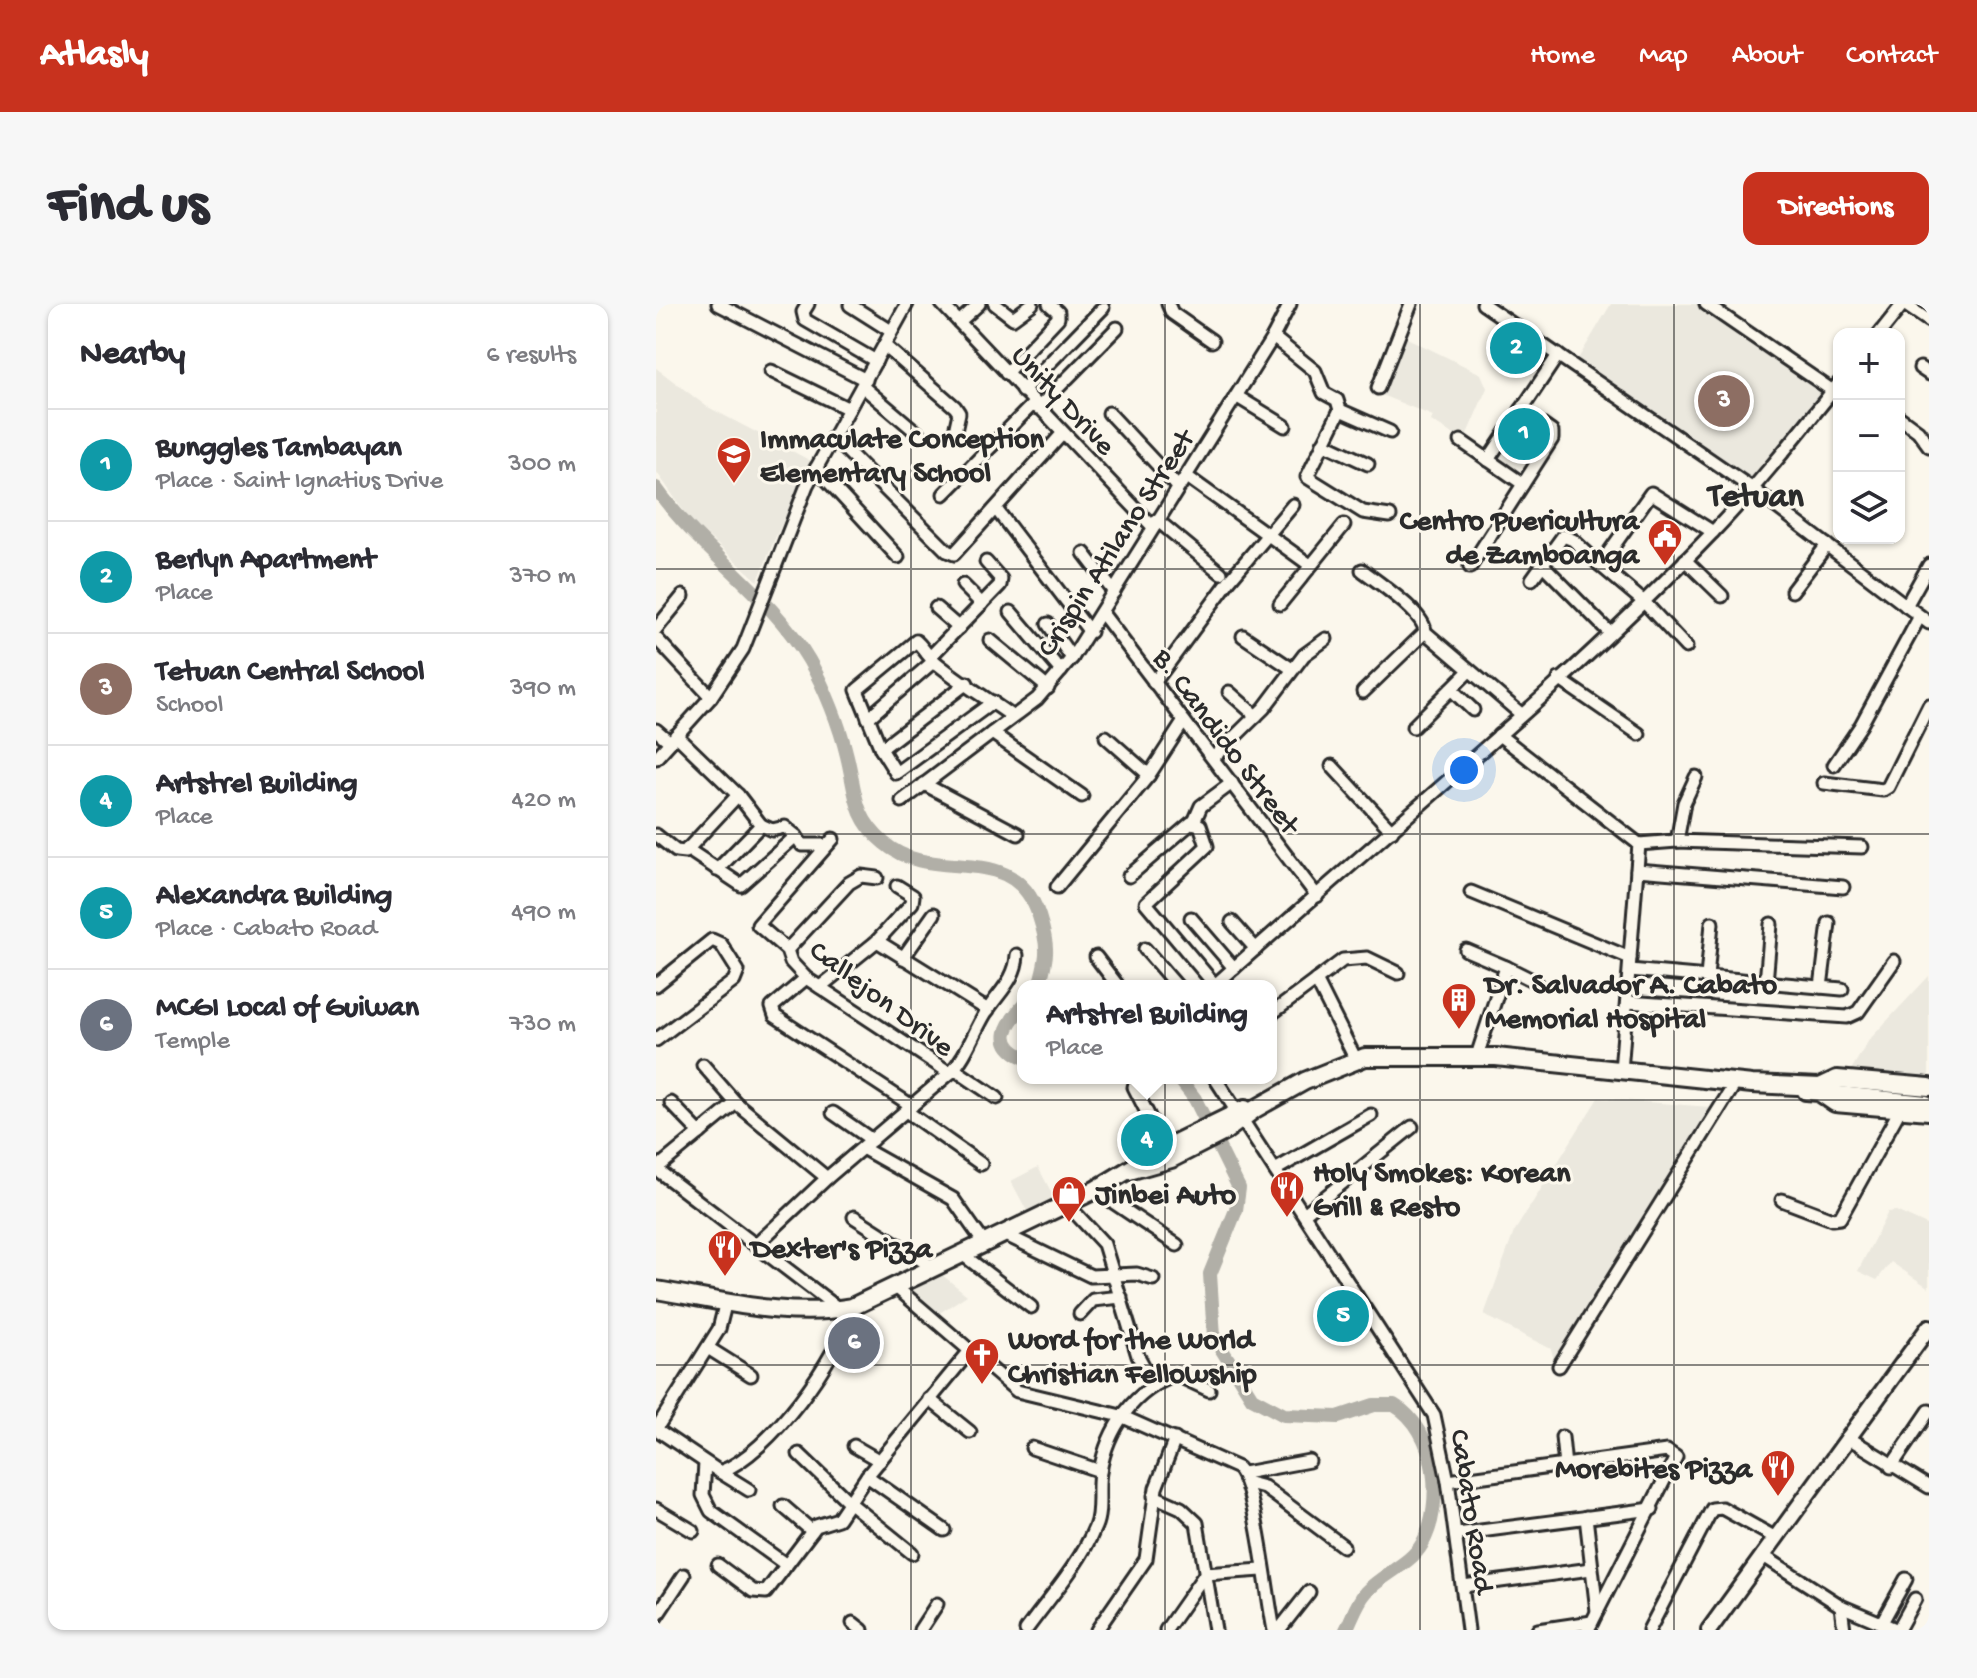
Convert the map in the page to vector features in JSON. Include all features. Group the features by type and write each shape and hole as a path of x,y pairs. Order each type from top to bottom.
{"highway":[{"path":"1129,1171 1141,1170 1355,1058 1389,1054 1477,1056 1820,1090 1835,1103 1929,1111"},
{"path":"1820,1090 1837,1079 1929,1087"},
{"path":"656,1290 792,1311 845,1308 896,1287 1095,1190 1165,1148 1192,1141"}],"main road":[{"path":"1820,1090 1929,1095"},
{"path":"1820,1090 1929,1103"},
{"path":"1709,1630 1929,1327"}],"street":[{"path":"718,304 864,383 921,436"},
{"path":"808,304 803,312 805,320 876,361"},
{"path":"656,758 711,697 743,649 816,468 907,304"},
{"name":"Unity Drive","path":"942,304 1022,391 1155,524 1221,573"},
{"path":"959,322 979,304"},
{"path":"995,304 1010,317 1016,318 1032,304"},
{"path":"1006,373 1058,318 1059,314 1049,304"},
{"path":"1168,304 1172,313 1212,341"},
{"name":"Crispin Atilano Street","path":"902,801 1048,688 1072,658 1273,337 1290,304"},
{"path":"1378,388 1411,304"},
{"path":"1483,304 1753,489 1924,620 1834,765"},
{"path":"1706,304 1722,308 1833,385"},
{"path":"1884,328 1904,304 1929,321"},
{"path":"850,305 891,331"},
{"path":"1022,391 1103,308"},
{"path":"944,494 1117,328"},
{"path":"1273,337 1315,371 1321,388 1337,400 1340,410 1307,477 1363,512 1390,516"},
{"path":"885,346 955,407 959,413 955,431"},
{"path":"1488,460 1558,355"},
{"path":"771,371 849,409"},
{"path":"1221,980 1392,831 1644,602 1753,489 1833,391"},
{"path":"1236,396 1285,426"},
{"path":"1340,410 1390,432"},
{"path":"1470,567 1553,436 1521,410"},
{"path":"1109,413 1178,487"},
{"path":"1905,421 1918,431 1929,446"},
{"path":"833,437 950,554 996,509 1063,433"},
{"path":"1461,441 1523,484"},
{"path":"1323,443 1368,464"},
{"path":"816,468 898,557"},
{"path":"1186,476 1310,565"},
{"path":"1600,565 1651,493 1713,532"},
{"path":"1154,683 1229,581 1293,505"},
{"path":"996,509 1090,632"},
{"path":"1280,604 1344,525"},
{"path":"1532,579 1560,538 1567,536 1644,602 1686,647"},
{"path":"1792,591 1827,545"},
{"path":"1084,553 1114,592"},
{"path":"1685,560 1722,596"},
{"path":"868,718 932,659 1002,582 986,562"},
{"path":"1542,564 1609,632"},
{"path":"1906,606 1929,565"},
{"path":"1362,570 1414,612 1424,624 1425,632 1521,714"},
{"path":"963,585 982,604"},
{"path":"656,629 683,596"},
{"path":"936,608 959,628"},
{"path":"1011,612 1061,671"},
{"name":"B. Candido Street","path":"1102,613 1317,896"},
{"path":"1048,624 1072,658"},
{"path":"1363,692 1425,632"},
{"path":"1243,636 1292,669"},
{"path":"656,638 711,697"},
{"path":"1213,758 1256,716 1312,647 1326,639"},
{"path":"990,640 1048,688"},
{"path":"993,702 899,773 893,772 857,694 859,688 913,641 932,659 967,683 993,702 1013,717"},
{"path":"1413,727 1469,671"},
{"path":"1559,679 1639,734"},
{"path":"881,749 967,683"},
{"path":"1451,689 1473,710"},
{"path":"1229,692 1256,716"},
{"path":"1824,783 1883,790 1888,787 1929,705"},
{"path":"1057,887 1149,775 1184,721"},
{"path":"656,730 673,739 738,795 761,825 772,830 785,827 796,836 744,885 733,883 687,849"},
{"path":"992,733 1082,796"},
{"path":"1499,735 1639,844 1677,841 1862,847"},
{"path":"1106,737 1149,775"},
{"path":"1332,766 1392,831"},
{"path":"1677,841 1684,803 1696,777"},
{"path":"1129,876 1194,822 1201,806 1232,783"},
{"path":"924,784 1018,834"},
{"path":"656,835 679,853 687,849 738,795"},
{"path":"1194,822 1204,830 1207,846 1146,903 1209,980"},
{"path":"717,870 761,825"},
{"name":"Callejon Drive","path":"756,1245 827,1178 952,1071 806,978 791,962 787,950 759,922 830,842 802,845 796,836"},
{"path":"1621,1071 1639,844"},
{"path":"1637,870 1843,887"},
{"path":"787,950 849,883 861,876 877,878"},
{"path":"820,987 877,941 914,900 897,886"},
{"path":"1471,892 1630,964 1707,977 1842,989"},
{"path":"903,958 934,914"},
{"path":"1191,918 1234,968"},
{"path":"1232,922 1256,949"},
{"path":"1707,977 1712,923"},
{"path":"1821,987 1829,923"},
{"path":"1766,983 1771,924"},
{"path":"656,985 712,940 721,944 735,965 738,976 656,1040"},
{"path":"877,941 988,1010"},
{"path":"1145,949 1172,980"},
{"path":"1466,950 1536,982"},
{"path":"997,1098 952,1071 988,1010 1006,988 1017,966 1017,955"},
{"path":"1277,1009 1343,960 1357,956 1381,963 1398,973"},
{"path":"1096,957 1113,980"},
{"path":"1627,1002 1847,1017 1858,1012 1894,961"},
{"path":"1477,1056 1506,967"},
{"path":"806,978 772,1007 772,1013 909,1109 981,1164"},
{"path":"1316,980 1355,1058"},
{"path":"703,1065 736,1103 827,1178"},
{"path":"1559,1366 1744,1083"},
{"name":"Cabato Road","path":"1220,1084 1245,1114 1275,1170 1434,1415 1457,1534 1468,1630"},
{"path":"1134,1087 1165,1148"},
{"path":"671,1103 700,1133"},
{"path":"720,1472 743,1459 767,1437 815,1383 841,1339 845,1308 656,1169 736,1103"},
{"path":"1782,1200 1832,1219 1840,1218 1901,1108"},
{"path":"833,1113 868,1144 953,1199 984,1243"},
{"path":"1275,1170 1371,1115"},
{"path":"1304,1214 1412,1127"},
{"path":"1095,1190 1177,1245"},
{"path":"1067,1204 1099,1236 1138,1356 1150,1378"},
{"path":"854,1217 934,1268"},
{"path":"1004,1234 1091,1276 1137,1274 1153,1279"},
{"path":"962,1254 1031,1307"},
{"path":"896,1287 1017,1391 1121,1416 1175,1439 1264,1487 1343,1546"},
{"path":"1080,1314 1089,1302 1121,1297"},
{"path":"726,1301 722,1322 708,1348 660,1414 656,1429 749,1490"},
{"path":"708,1348 751,1375"},
{"path":"718,1565 761,1593 769,1589 819,1523 838,1519 867,1476 969,1352"},
{"path":"1026,1630 1090,1541 1097,1522 1100,1471 1121,1416 1137,1398 1173,1376 1187,1378 1209,1390"},
{"path":"929,1399 970,1432"},
{"path":"1891,1467 1929,1411"},
{"path":"1562,1437 1565,1466"},
{"path":"1847,1437 1891,1467 1929,1487"},
{"path":"1097,1630 1146,1559 1154,1496 1175,1439"},
{"path":"854,1446 880,1461"},
{"path":"1032,1448 1100,1471"},
{"path":"1448,1481 1670,1452 1676,1461 1592,1621"},
{"path":"799,1454 850,1503 912,1553"},
{"path":"1246,1478 1309,1461"},
{"path":"705,1463 703,1495 711,1511 785,1564"},
{"path":"867,1476 944,1530"},
{"path":"1246,1478 1262,1570 1277,1630"},
{"path":"1154,1496 1181,1508 1197,1523 1215,1630"},
{"path":"783,1506 812,1531"},
{"path":"1649,1630 1712,1509 1722,1508 1774,1537"},
{"path":"656,1509 693,1531"},
{"path":"1457,1534 1652,1509"},
{"path":"1586,1517 1592,1621"},
{"path":"1762,1555 1841,1606 1891,1628"},
{"path":"1463,1586 1591,1569"},
{"path":"1205,1574 1262,1570"},
{"path":"1166,1630 1205,1574"},
{"path":"656,1617 684,1575"},
{"path":"1891,1628 1906,1579"},
{"path":"1277,1630 1309,1592"},
{"path":"1891,1628 1915,1599"},
{"path":"920,1630 937,1604"},
{"path":"1841,1606 1844,1630"},
{"path":"1538,1630 1592,1621"}],"shaded area":[{"path":"1611,304 1697,304 1827,394 1751,486 1575,364"},
{"path":"1405,337 1481,374 1487,388 1464,441 1431,421 1433,416 1379,394"},
{"name":"Immaculate Conception Elementary School","path":"656,368 706,406 813,462 776,536 758,581 690,520 656,471"},
{"path":"1929,976 1929,1077 1851,1070 1869,1040"},
{"path":"1598,1098 1722,1108 1558,1376 1551,1349 1484,1315 1514,1232"},
{"path":"1038,1167 1056,1201 1029,1215 1011,1181"},
{"path":"1896,1211 1929,1226 1929,1288 1891,1262 1877,1280 1858,1271 1888,1212"},
{"path":"941,1274 967,1295 935,1316 908,1294"}],"waterway":[{"path":"656,488 693,532 775,613 809,660 840,732 861,814 874,833 904,856 926,862 992,870 1011,877 1027,892 1039,916 1046,944 1040,980"},
{"path":"1017,1014 1006,1033 1008,1046 1017,1054"},
{"path":"1184,1084 1195,1099 1239,1188 1236,1210 1210,1274 1214,1337 1252,1398 1284,1415 1338,1417 1374,1405 1394,1405 1408,1416 1428,1449 1435,1489 1429,1527 1422,1544 1411,1558 1366,1592 1346,1630"}],"place":[{"name":"Berlyn Apartment","path":"1516,348"},
{"name":"Tetuan Central School","path":"1724,401"},
{"name":"Bunggles Tambayan","path":"1524,434"},
{"name":"Immaculate Conception Elementary School","path":"734,485"},
{"name":"Centro Puericultura de Zamboanga","path":"1665,567"},
{"name":"Dr. Salvador A. Cabato Memorial Hospital","path":"1459,1031"},
{"name":"Artstrel Building","path":"1147,1140"},
{"name":"Holy Smokes: Korean Grill & Resto","path":"1287,1219"},
{"name":"Jinbei Auto","path":"1069,1224"},
{"name":"Dexter's Pizza","path":"725,1278"},
{"name":"Alexandra Building","path":"1343,1316"},
{"name":"MCGI Local of Guiwan","path":"854,1343"},
{"name":"Word for the World Christian Fellowship","path":"982,1386"},
{"name":"Morebites Pizza","path":"1778,1498"}],"district":[{"name":"Tetuan","path":"1756,493"}]}
